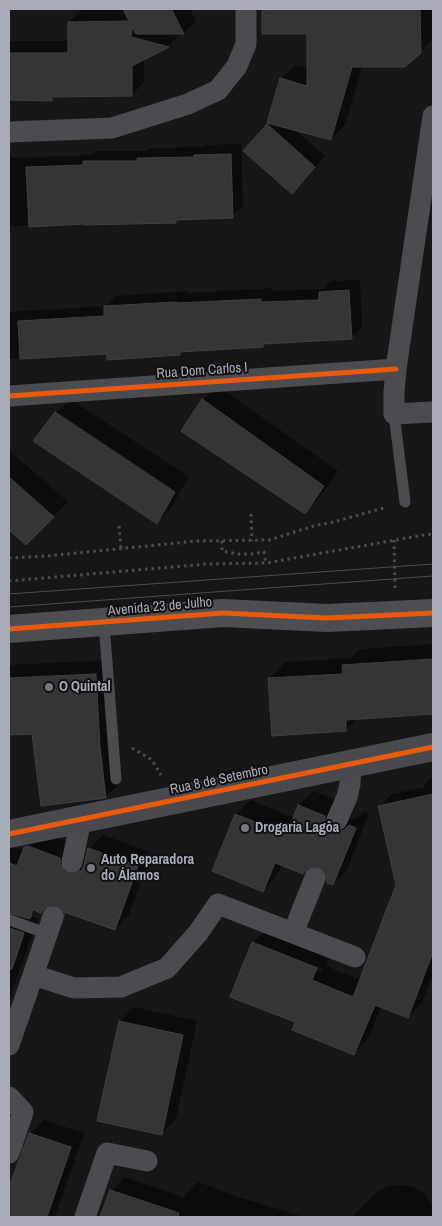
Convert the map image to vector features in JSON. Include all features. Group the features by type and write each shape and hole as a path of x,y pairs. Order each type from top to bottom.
{"main road":[{"name":"Avenida 23 de Julho","path":"9,629 222,613 327,618 433,614"}],"street":[{"path":"9,132 112,128 188,104 218,90 237,66 246,44 246,9"},
{"path":"433,116 429,173 396,369 394,414 433,412"},
{"name":"Rua Dom Carlos I","path":"9,396 396,369"},
{"name":"Rua 8 de Setembro","path":"9,834 433,747"},
{"path":"337,820 350,784 350,764"},
{"path":"72,862 81,820"},
{"path":"293,932 315,878"},
{"path":"33,975 74,988 121,987 167,968 198,933 218,904 355,957"},
{"path":"9,1046 51,925"},
{"path":"9,1097 23,1112 9,1153"},
{"path":"85,1217 107,1153 148,1162"}],"lane":[{"path":"394,414 405,502"},
{"path":"104,623 116,779"},
{"path":"10,920 51,925"}],"path":[{"path":"9,558 196,541 268,540 405,502"},
{"path":"251,514 252,541"},
{"path":"119,526 121,548"},
{"path":"9,580 207,564 266,563 433,534"},
{"path":"394,540 394,555"},
{"path":"222,541 222,551 238,554 264,552 266,563"}],"building":[{"path":"123,9 171,9 184,34 136,34 132,27 131,37 169,47 132,66 132,96 52,97 52,101 9,100 9,53 68,53 68,22 129,21"},
{"path":"420,9 421,53 405,67 352,67 331,140 267,123 280,78 307,86 307,34 262,34 262,10"},
{"path":"267,124 315,167 292,194 243,151"},
{"path":"231,154 233,218 176,220 176,223 84,224 29,227 26,167 83,165 83,161 137,161 137,158"},
{"path":"349,290 352,339 263,344 263,347 180,352 180,355 107,360 107,354 20,359 18,321 104,316 104,306 261,299 261,302 319,300 319,292"},
{"path":"202,399 324,486 305,514 181,431"},
{"path":"55,412 175,492 157,524 33,441"},
{"path":"9,477 54,517 26,545 9,530"},
{"path":"433,659 433,714 346,720 346,731 272,736 268,678 343,674 342,665"},
{"path":"96,674 100,747 106,798 41,806 32,734 9,735 9,678"},
{"path":"433,794 433,952 408,1018 375,1005 354,1055 292,1030 295,1022 230,997 252,942 317,968 312,980 353,997 396,885 378,806"},
{"path":"298,805 325,816 327,827 332,832 344,830 349,825 356,828 333,885 327,883 327,876 324,870 314,866 308,868 303,874 275,863 263,892 212,871 235,814 287,834"},
{"path":"28,846 60,858 60,866 64,872 70,874 76,874 82,870 88,848 138,866 115,930 64,912 57,905 45,907 41,913 33,910 30,919 9,913 9,863 17,866 24,847"},
{"path":"9,928 24,933 12,969 9,969"},
{"path":"119,1021 183,1035 162,1135 97,1121"},
{"path":"29,1133 71,1147 47,1217 9,1217 9,1187"},
{"path":"110,1190 179,1213 178,1217 100,1217"}],"tunnel":[{"path":"315,878 337,820"},
{"path":"53,917 72,862"}],"tram line":[{"path":"9,594 433,564"},
{"path":"9,607 433,576"}],"cycle path":[{"path":"9,396 396,369"},
{"path":"9,629 223,613 327,618 433,613"},
{"path":"9,834 433,747"}],"place":[{"name":"O Quintal","path":"49,687"},
{"name":"Drogaria Lagôa","path":"245,828"},
{"name":"Auto Reparadora do Álamos","path":"91,868"}]}
